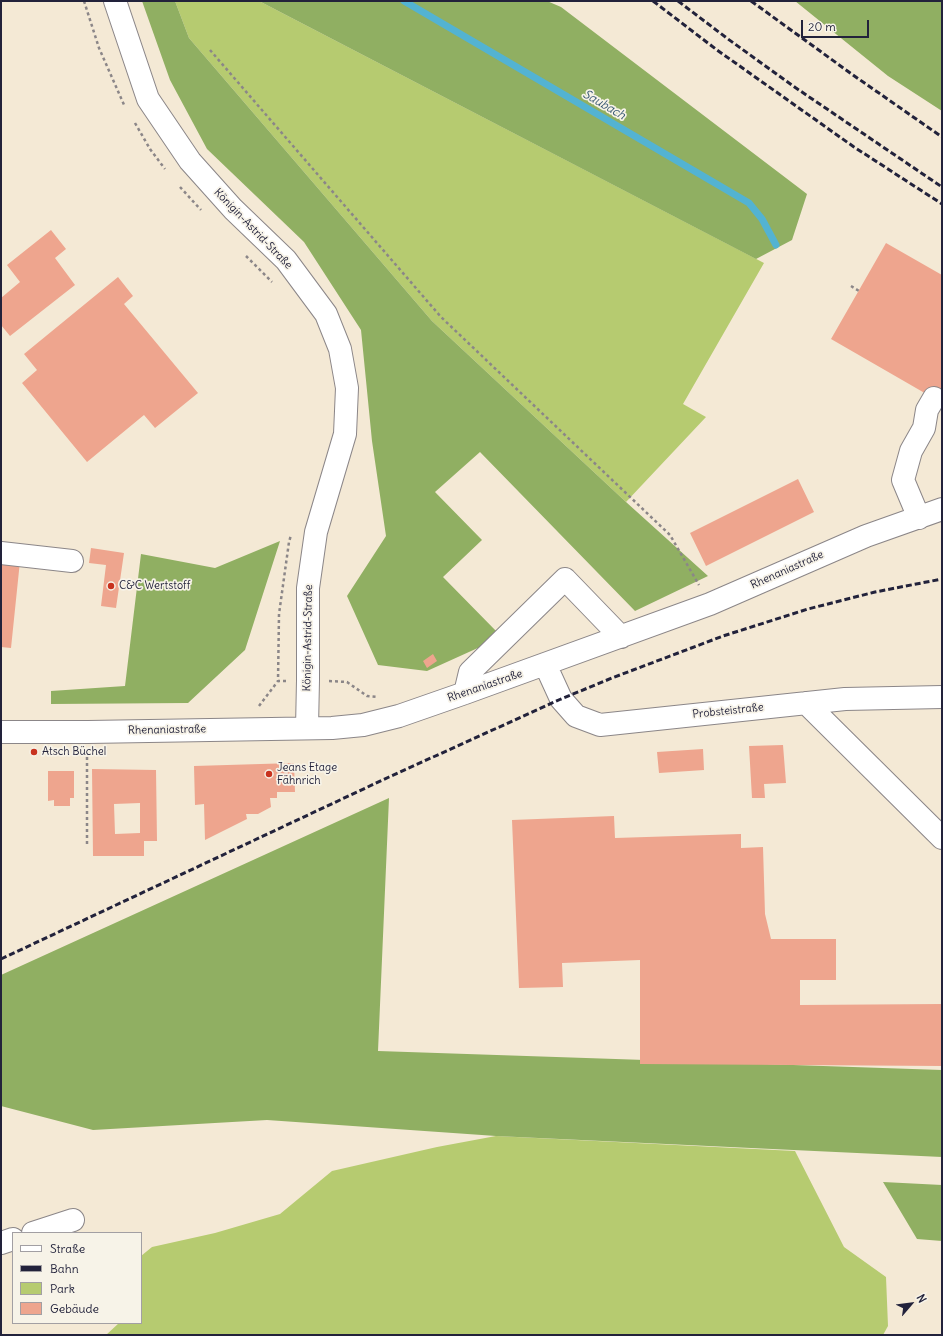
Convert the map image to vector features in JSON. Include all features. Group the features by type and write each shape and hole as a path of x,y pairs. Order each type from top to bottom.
{"street":[{"name":"Königin-Astrid-Straße","path":"115,1 148,99 190,161 233,208 286,260 326,314 340,350 347,388 345,434 316,532 308,588 307,728"},
{"path":"919,518 903,480 911,450 924,428 927,410 938,406"},
{"name":"Rhenaniastraße","path":"1,732 332,728 363,725 399,716 465,693 710,604 866,536 942,509"},
{"path":"1,553 72,561"},
{"path":"465,693 470,672 564,579 621,637"},
{"name":"Probsteistraße","path":"545,664 562,699 576,716 600,725 845,699 942,697"},
{"path":"806,703 942,838"},
{"path":"36,1232 73,1220"},
{"path":"1,1243 12,1239"}],"path":[{"path":"84,1 99,48 129,113"},
{"path":"210,50 441,316 670,534 710,604"},
{"path":"132,119 150,150 169,173"},
{"path":"179,185 204,213"},
{"path":"241,251 273,283"},
{"path":"850,286 859,291"},
{"path":"291,534 279,614 278,681 308,680 347,682 367,696 381,697"},
{"path":"87,844 88,732"}],"green space":[{"path":"142,1 175,1 189,38 432,321 626,502 708,576 635,611 480,452 435,492 482,540 443,577 497,632 480,647 427,671 378,665 347,596 386,536 372,441 361,330 304,242 207,149 170,80"},
{"path":"175,1 259,1 764,263 683,404 706,417 626,502 432,321 189,38"},
{"path":"259,1 547,1 561,7 807,194 792,240 756,259"},
{"path":"795,1 942,1 942,111 888,76"},
{"path":"280,541 245,650 188,703 51,704 51,691 125,686 141,554 215,568"},
{"path":"389,798 378,1051 942,1070 942,1157 496,1136 267,1120 93,1130 1,1106 1,975"},
{"path":"496,1136 795,1151 844,1247 886,1277 888,1326 883,1335 106,1335 118,1324 142,1324 142,1255 152,1247 215,1233 280,1214 332,1171 437,1147"},
{"path":"883,1182 942,1185 942,1241 917,1239"}],"building":[{"path":"51,230 66,249 55,258 75,285 10,336 1,325 1,298 20,282 7,265"},
{"path":"886,243 942,275 942,403 831,339"},
{"path":"118,277 133,296 124,304 198,393 155,428 144,415 87,462 22,383 37,370 24,354"},
{"path":"798,479 814,512 706,566 690,533"},
{"name":"C&C Wertstoff","path":"91,548 124,553 116,608 101,606 106,565 89,563"},
{"path":"1,558 20,561 11,648 1,647"},
{"path":"433,654 437,661 427,668 423,661"},
{"path":"783,745 786,783 764,784 765,798 752,798 749,746"},
{"path":"703,749 704,770 659,773 657,752"},
{"path":"294,763 295,792 277,792 277,798 270,798 271,807 258,814 246,814 247,819 205,840 204,804 195,805 194,766"},
{"path":"92,769 156,770 157,841 144,841 144,856 93,856","holes":["140,803 140,833 115,834 114,804"]},
{"path":"48,771 74,771 74,798 70,798 70,806 54,806 54,800 48,801"},
{"path":"614,816 615,838 741,834 741,848 763,847 765,914 771,939 836,939 836,980 800,980 800,1005 942,1004 942,1066 640,1064 640,960 562,963 563,987 519,988 512,820"}],"waterway":[{"name":"Saubach","path":"404,1 749,203 762,219 776,245"}],"railway":[{"path":"653,1 717,50 854,147 942,204"},
{"path":"678,1 796,88 942,187"},
{"path":"751,1 942,137"},
{"path":"1,959 389,777 561,699 612,678 723,636 808,609 875,592 942,579"}],"place":[{"name":"C&C Wertstoff","path":"111,586"},
{"name":"Atsch Büchel","path":"34,752"},
{"name":"Jeans Etage Fähnrich","path":"269,774"}]}
